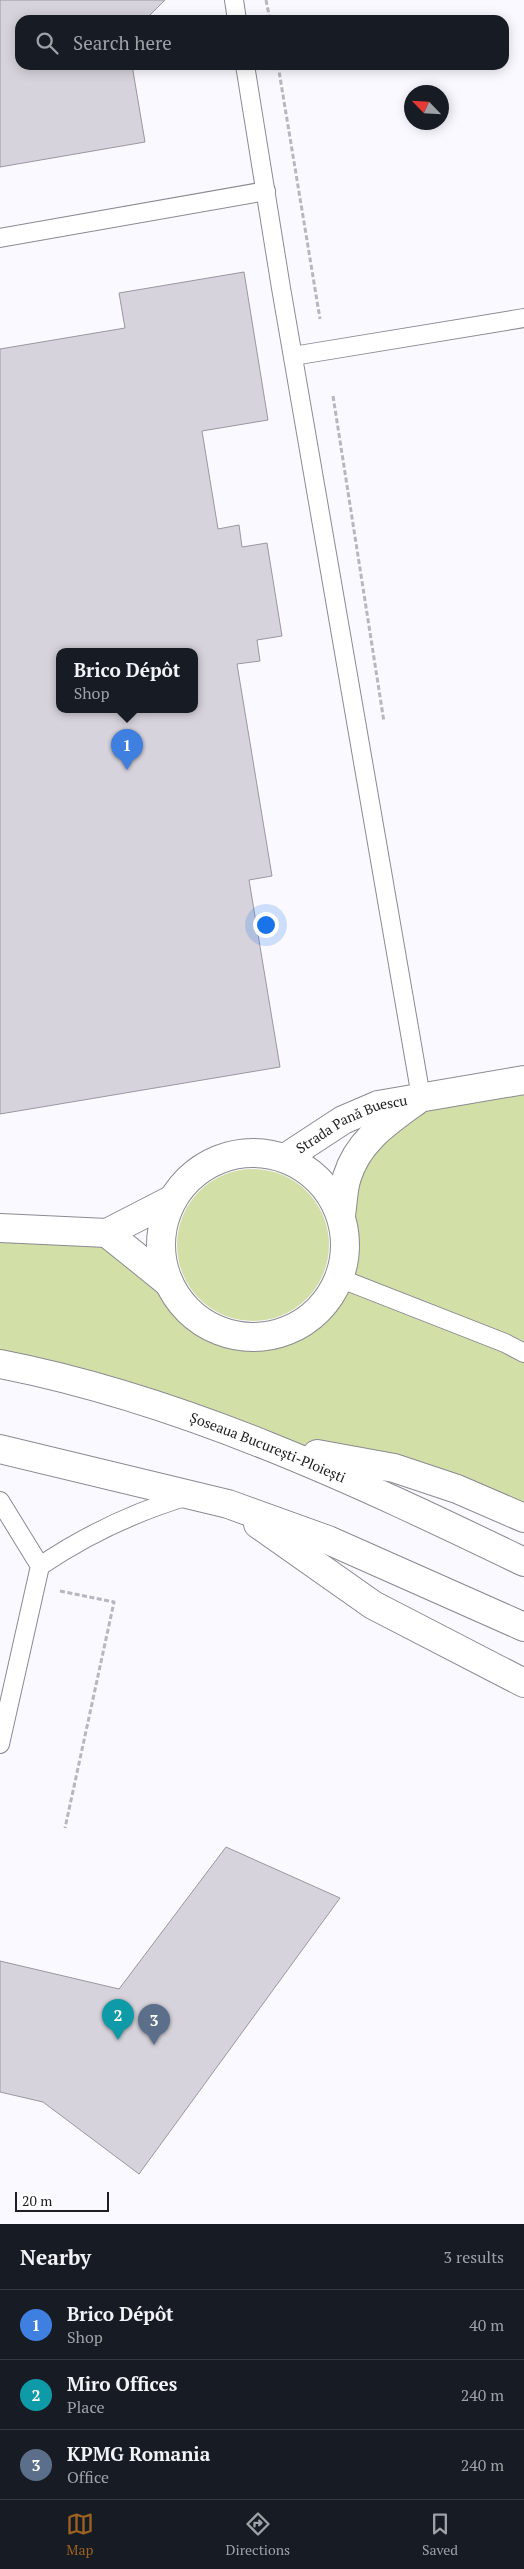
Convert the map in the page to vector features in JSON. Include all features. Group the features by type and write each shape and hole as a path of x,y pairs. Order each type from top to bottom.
{"main road":[{"name":"Strada Pană Buescu","path":"285,1158 361,1111 421,1097 524,1080"},
{"name":"Strada Pană Buescu","path":"341,1215 346,1178 353,1160 375,1132 421,1097"},
{"path":"259,1152 285,1158 309,1171 328,1191 341,1215 346,1248 339,1278 323,1305 309,1318 293,1328 264,1336 243,1337 219,1330 204,1323 179,1299 169,1283 162,1255 162,1236 163,1226 173,1199 189,1179 209,1163 234,1154 259,1152"},
{"path":"0,1228 106,1233 173,1199"},
{"path":"106,1233 169,1283"},
{"name":"Șoseaua București-Ploiești","path":"0,1364 92,1384 261,1443 420,1512 524,1562"},
{"path":"261,1443 394,1468 457,1489 524,1518"},
{"path":"0,1449 194,1494 228,1504 328,1540 524,1627"},
{"path":"228,1504 373,1605 524,1683"}],"lane":[{"path":"234,0 237,15"},
{"path":"246,70 293,356 421,1097"},
{"path":"0,238 266,191"},
{"path":"293,356 524,318"},
{"path":"339,1278 487,1336 524,1353"},
{"path":"0,1744 40,1566 69,1547 129,1516 194,1494"},
{"path":"0,1501 40,1566"}],"path":[{"path":"266,0 269,15"},
{"path":"279,70 320,319"},
{"path":"333,396 384,725"},
{"path":"35,1585 114,1602 65,1828"}],"green space":[{"path":"524,1080 524,1518 261,1443 0,1364 0,1228 107,1233 169,1283 179,1299 204,1323 219,1330 243,1337 264,1336 293,1328 309,1318 333,1292 339,1278 346,1248 341,1215 346,1178 392,1119"},
{"path":"253,1169 268,1170 282,1175 307,1191 323,1216 328,1230 328,1260 323,1274 307,1299 282,1315 268,1320 253,1321 238,1320 224,1315 199,1299 183,1274 178,1260 177,1245 178,1230 183,1216 199,1191 224,1175 238,1170"}],"building":[{"path":"0,0 165,0 150,15 15,15 15,70 133,70 145,142 0,167"},
{"path":"244,272 268,420 202,431 218,529 239,525 242,547 267,543 282,636 257,640 260,661 237,664 272,876 249,880 280,1067 0,1114 0,349 125,328 119,293"},
{"path":"226,1847 340,1898 139,2174 43,2102 0,2092 0,1961 119,1989"}],"place":[{"name":"Brico Dépôt","path":"127,770"},
{"name":"Miro Offices","path":"118,2040"},
{"name":"KPMG Romania","path":"154,2045"}]}
